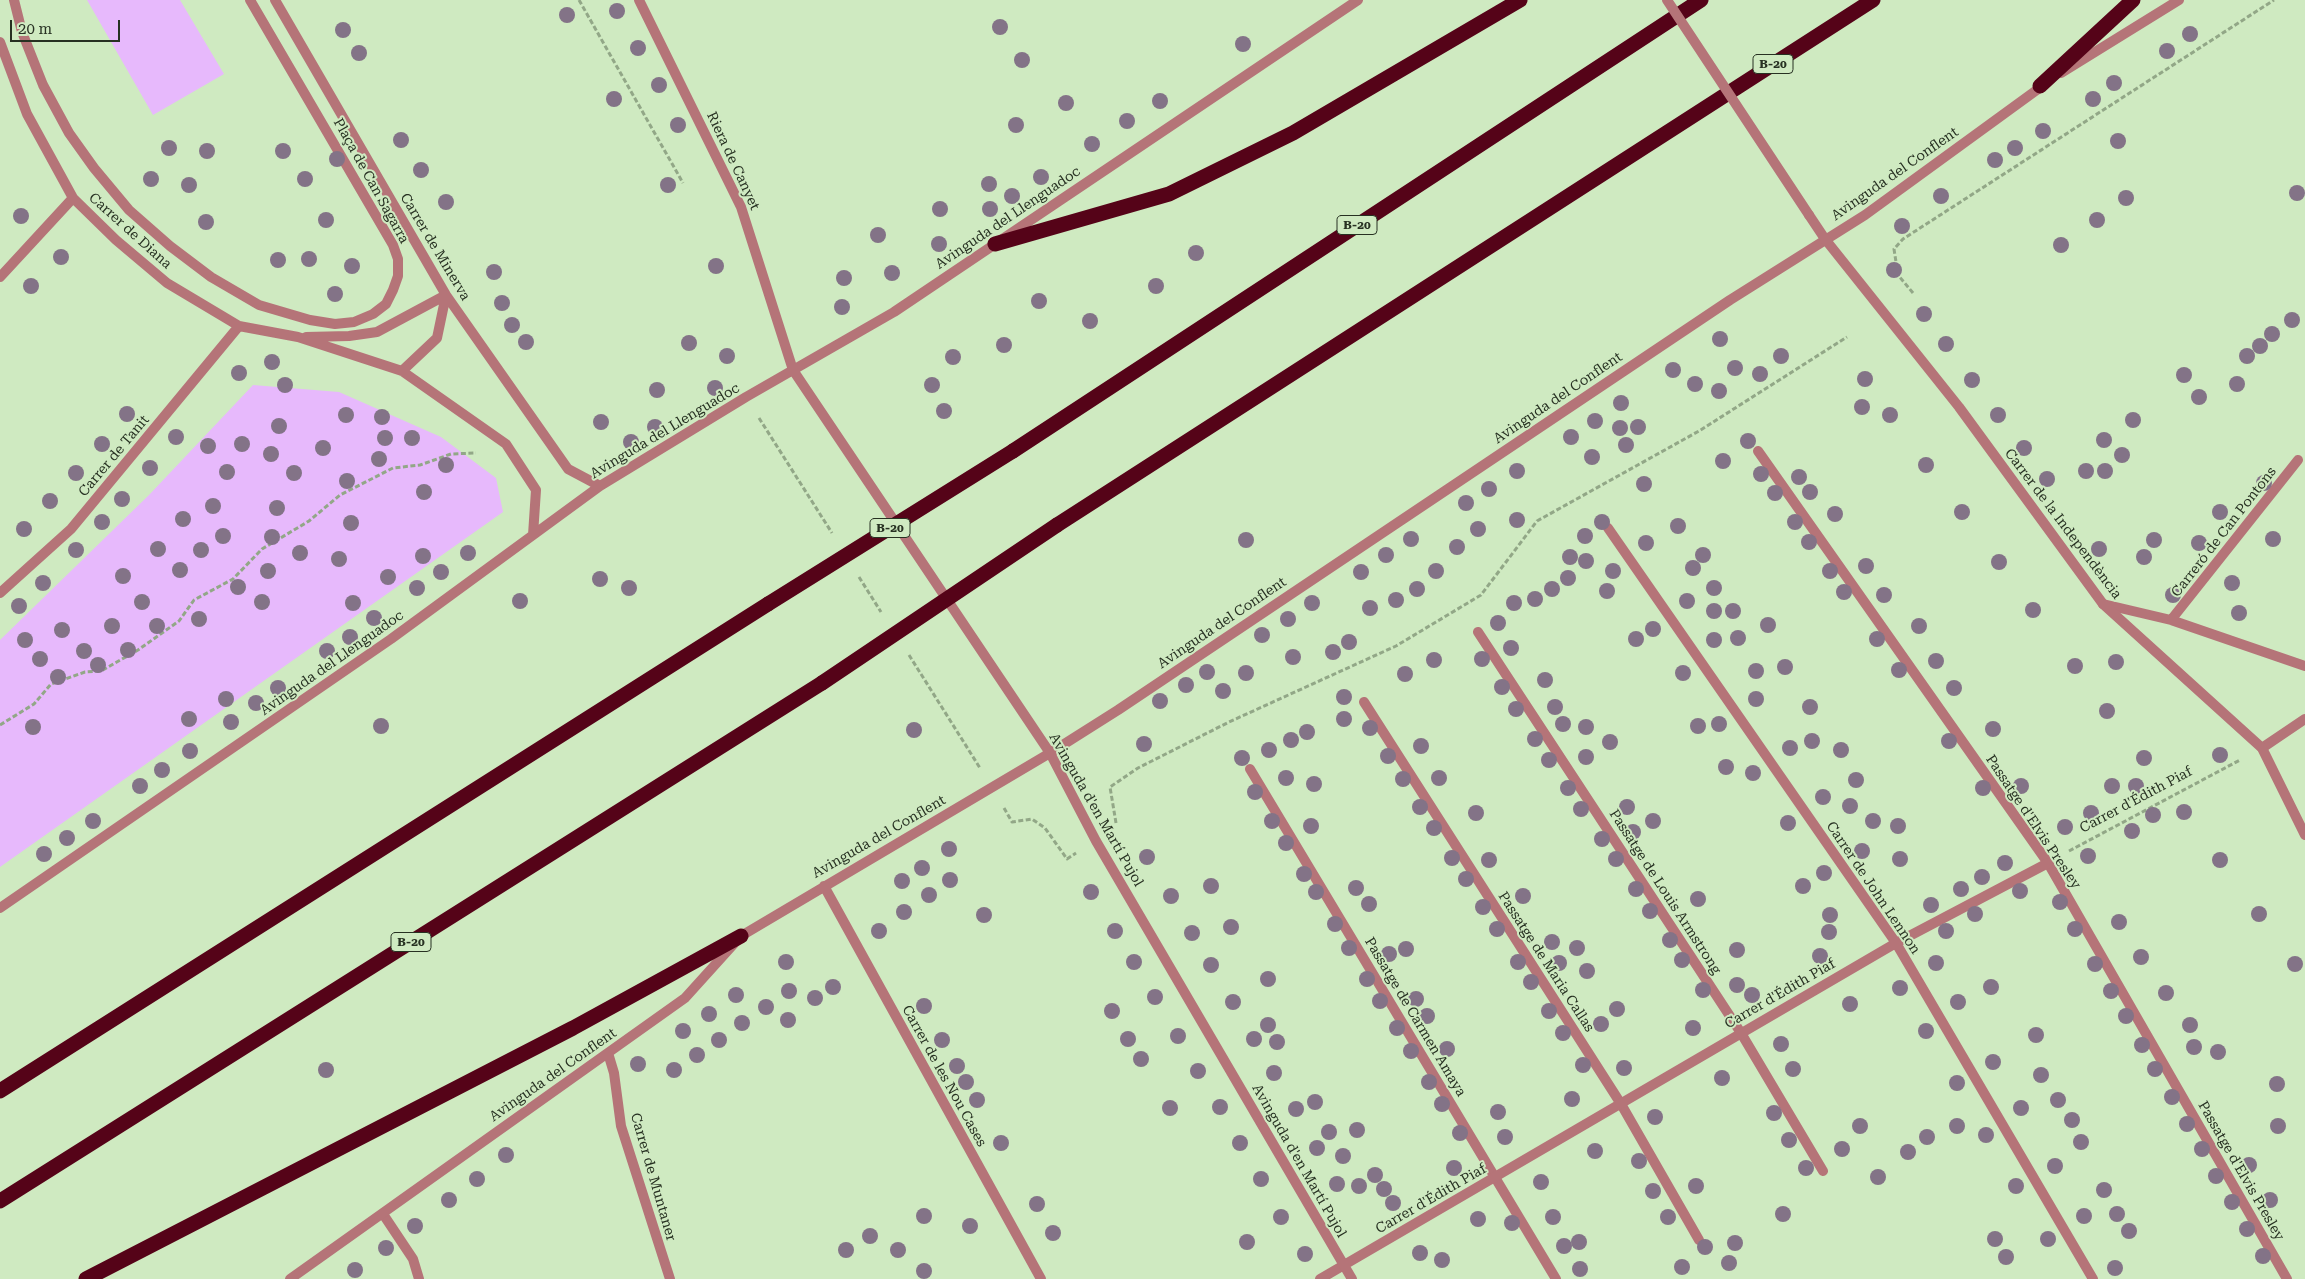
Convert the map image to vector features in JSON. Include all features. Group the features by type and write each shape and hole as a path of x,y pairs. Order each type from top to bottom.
{"highway":[{"path":"995,244 1169,194 1293,132 1520,0"},
{"name":"B-20","path":"0,1092 768,604 1013,451 1701,0"},
{"name":"B-20","path":"0,1201 822,683 1057,525 1873,0"},
{"path":"2040,86 2133,0"},
{"path":"86,1279 573,1028 741,936"}],"street":[{"name":"Plaça de Can Sagarra","path":"14,0 22,32 51,100 69,132 89,161 129,210 170,246 211,277 251,301 287,315 310,320 335,324 354,322 373,314 386,304 394,290 398,276 398,259 393,245 250,0"},
{"name":"Carrer de Minerva","path":"275,0 446,295 568,469 600,486"},
{"name":"Riera de Canyet","path":"639,0 741,207 793,370"},
{"name":"Avinguda del Llenguadoc","path":"0,908 391,638 600,486 793,370 894,312 1358,0"},
{"name":"Carrer de la Independència","path":"1667,0 1825,239 1959,407 2103,604 2262,748 2305,835"},
{"name":"Avinguda del Conflent","path":"290,1279 684,998 741,936 1050,753 1730,300 1865,215 2040,86 2179,0"},
{"name":"Carrer de Diana","path":"0,42 28,114 73,198 116,240 167,283 239,326 298,337 402,371 506,444 536,490 533,535"},
{"path":"0,276 73,198"},
{"name":"Carrer de Diana","path":"298,337 349,336 378,332 446,295"},
{"path":"402,371 437,338 446,295"},
{"name":"Carrer de Tanit","path":"0,593 71,529 239,326"},
{"name":"Avinguda d'en Martí Pujol","path":"793,370 1050,753 1096,841 1352,1279"},
{"name":"Passatge d'Elvis Presley","path":"1758,451 2048,863 2287,1279"},
{"name":"Carreró de Can Pontons","path":"2171,620 2298,460"},
{"name":"Carrer de John Lennon","path":"1608,528 1896,943 2093,1279"},
{"path":"2103,604 2171,620 2305,666"},
{"name":"Passatge de Louis Armstrong","path":"1478,632 1741,1033 1823,1171"},
{"name":"Passatge de Maria Callas","path":"1364,702 1621,1104 1699,1240"},
{"path":"2262,748 2305,719"},
{"name":"Passatge de Carmen Amaya","path":"1250,769 1556,1279"},
{"name":"Carrer d'Édith Piaf","path":"1320,1279 1896,943 2048,863"},
{"name":"Carrer de les Nou Cases","path":"824,886 1041,1279"},
{"name":"Carrer de Muntaner","path":"608,1053 614,1073 622,1126 670,1279"},
{"path":"382,1214 413,1259 420,1279"}],"path":[{"path":"579,0 683,183"},
{"path":"1913,293 1898,275 1894,248 1903,239 2274,0"},
{"path":"1117,829 1110,787 1138,768 1229,722 1396,646 1481,595 1537,521 1699,431 1847,337"},
{"path":"757,415 833,534"},
{"path":"0,725 34,704 51,684 85,672 101,671 138,650 179,621 194,600 233,579 262,549 308,521 340,495 394,468 420,465 451,454 484,452"},
{"path":"854,568 885,618"},
{"path":"906,652 975,761"},
{"name":"Carrer d'Édith Piaf","path":"2048,863 2262,748"},
{"path":"1004,807 1012,822 1032,819 1045,828 1066,859 1082,849"}],"shaded area":[{"path":"87,0 180,0 224,74 153,115"},
{"path":"253,385 339,392 441,437 496,478 503,512 0,867 0,640 149,495"}]}
